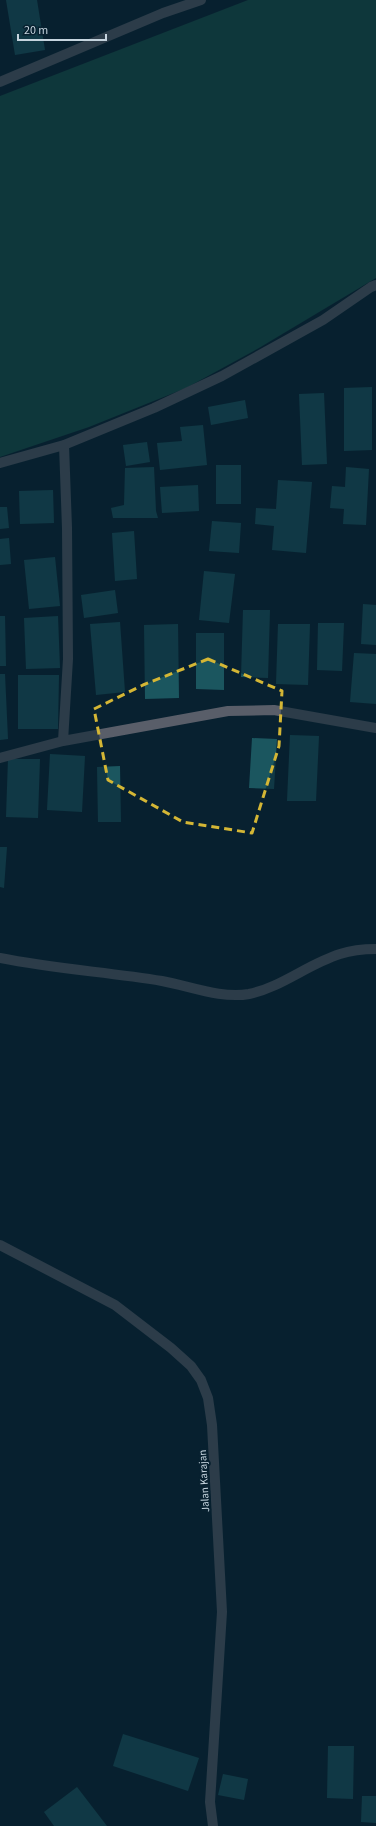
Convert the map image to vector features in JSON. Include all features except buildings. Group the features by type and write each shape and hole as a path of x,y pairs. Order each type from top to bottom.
{"street":[{"path":"0,82 163,13 201,0"},
{"path":"0,463 64,445 154,408 222,376 324,320 376,285"},
{"path":"63,741 68,659 68,528 64,445"},
{"path":"0,758 63,741 228,710 274,710 376,728"},
{"path":"0,958 24,963 161,981 225,994 247,994 268,989 339,954 357,950 376,949"},
{"name":"Jalan Karajan","path":"0,1245 114,1305 171,1348 191,1366 201,1380 208,1398 212,1425 222,1612 210,1802 213,1826"}],"highlighted area":[{"path":"208,659 282,691 279,746 252,833 183,822 108,780 94,709 143,685"}],"shaded area":[{"path":"248,0 376,0 376,278 259,348 186,388 89,427 0,457 0,96"}]}
